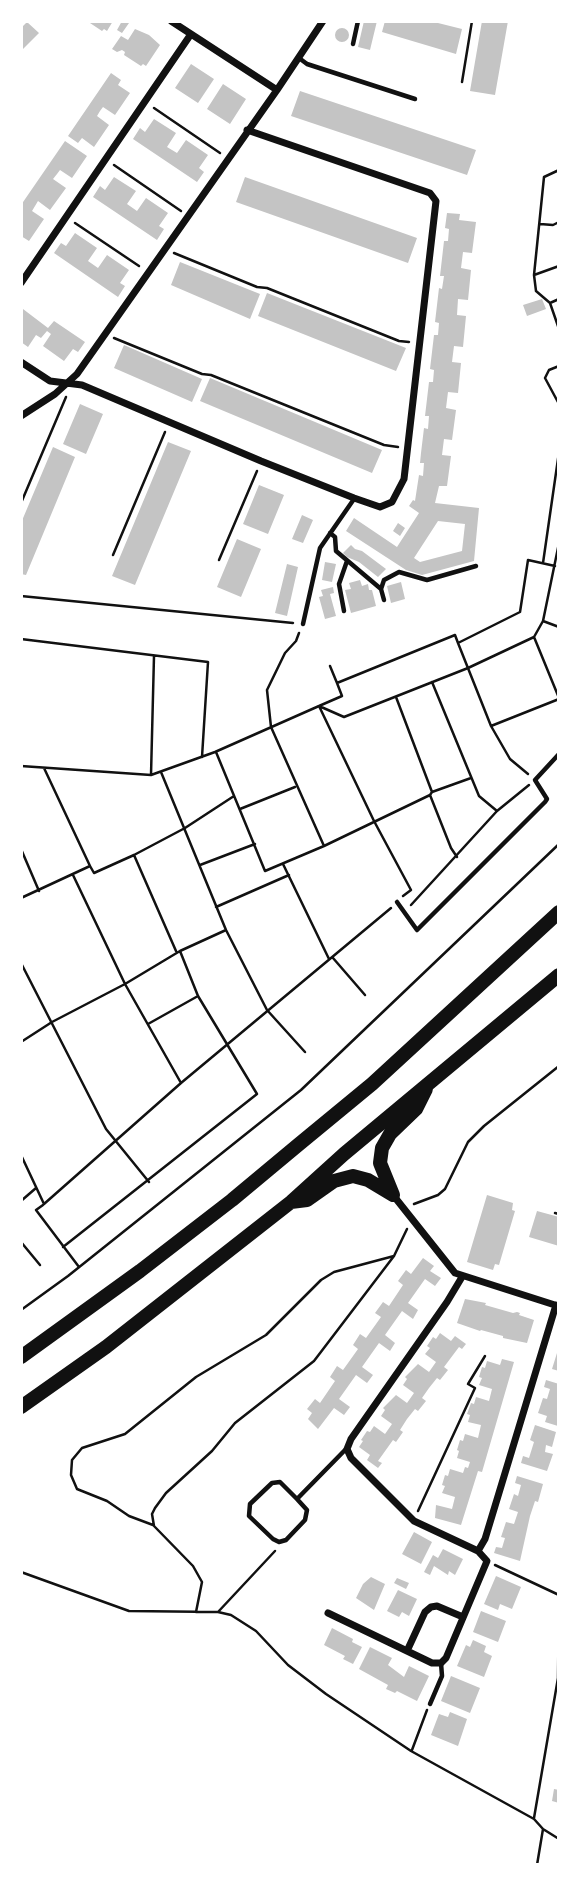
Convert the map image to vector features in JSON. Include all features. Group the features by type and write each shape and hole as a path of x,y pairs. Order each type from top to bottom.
{"main road":[{"path":"21,1357 140,1271 270,1169 372,1084 559,912"},
{"path":"21,1407 106,1347 291,1202 559,975"},
{"path":"393,1195 380,1164 382,1148 390,1134 416,1109 428,1084"},
{"path":"291,1202 307,1200 334,1181 353,1176 368,1180 393,1195"}],"street":[{"path":"170,21 277,90"},
{"path":"21,416 77,374 323,21"},
{"path":"21,283 191,34"},
{"path":"21,362 50,382 82,385 355,498 380,507 392,502 404,479 436,201 430,193 247,130"},
{"path":"393,1195 450,1269 462,1277 558,1306 485,1539 478,1551"},
{"path":"328,1613 432,1663 441,1663 446,1658 487,1561 478,1551 414,1521 351,1458 347,1449 351,1439 462,1277"},
{"path":"407,1651 425,1612 430,1607 437,1606 463,1617"}],"lane":[{"path":"353,44 358,21"},
{"path":"299,58 307,64 415,99"},
{"path":"303,624 320,548 355,498"},
{"path":"330,533 335,537 336,551 381,589"},
{"path":"344,611 339,584 347,561"},
{"path":"384,600 381,589 384,580 399,572 427,580 476,566"},
{"path":"397,902 417,930 547,800 535,780 559,754"},
{"path":"298,1499 347,1449"},
{"path":"280,1482 298,1499 307,1510 305,1520 286,1540 279,1542 273,1539 249,1516 250,1504 272,1483 280,1482"},
{"path":"430,1704 442,1676 441,1663"}],"path":[{"path":"463,82 472,21"},
{"path":"145,102 228,158"},
{"path":"106,159 188,215"},
{"path":"559,170 544,177 534,275 536,291 550,303 559,329"},
{"path":"66,217 148,273"},
{"path":"540,224 553,225 559,222"},
{"path":"166,247 179,256 399,341 420,343"},
{"path":"534,275 559,266"},
{"path":"550,303 559,299"},
{"path":"106,333 202,374 211,374 384,445 408,449"},
{"path":"559,366 549,370 545,378 559,404"},
{"path":"21,503 67,398 58,390"},
{"path":"113,555 169,423"},
{"path":"543,564 559,452"},
{"path":"219,560 261,461"},
{"path":"319,705 344,717 468,668 534,637 543,621 558,561 559,543"},
{"path":"458,643 520,612 528,560 555,566"},
{"path":"553,582 559,584"},
{"path":"21,596 303,624 267,690 271,727 324,846"},
{"path":"543,621 559,627"},
{"path":"338,683 455,635 491,726 510,760 535,780 497,811 404,912"},
{"path":"491,726 559,699 534,637"},
{"path":"21,639 208,662 202,757"},
{"path":"151,775 154,656"},
{"path":"21,766 151,775 161,772 215,752 342,696 330,666"},
{"path":"432,682 479,796 497,811"},
{"path":"396,697 450,848 457,857"},
{"path":"79,1267 36,1210 181,1083 411,890 374,821 319,705"},
{"path":"215,752 265,871 324,846 431,793 471,778"},
{"path":"44,768 94,873 185,828 234,796"},
{"path":"161,772 226,930 267,1010 305,1052"},
{"path":"240,809 297,787"},
{"path":"21,1310 301,1090 559,844"},
{"path":"200,865 255,845"},
{"path":"21,849 39,891"},
{"path":"63,1247 149,1182 257,1094 198,996 134,855"},
{"path":"284,864 331,958 365,995"},
{"path":"21,898 90,866"},
{"path":"74,874 125,984 181,1083"},
{"path":"216,907 289,875"},
{"path":"21,1042 178,952 226,930"},
{"path":"21,963 106,1129 149,1182"},
{"path":"148,1024 198,996"},
{"path":"406,1210 410,1205 438,1195 445,1189 468,1142 559,1066"},
{"path":"21,1155 44,1204"},
{"path":"21,1201 36,1188"},
{"path":"154,1526 152,1514 166,1493 212,1451 235,1423 314,1361 394,1256 413,1219"},
{"path":"21,1242 40,1265"},
{"path":"196,1612 202,1589 200,1576 154,1526 78,1489 71,1475 72,1460 82,1448 125,1434 196,1377 266,1335 321,1280 334,1272 394,1256"},
{"path":"414,1521 475,1388 468,1384 485,1356"},
{"path":"218,1612 277,1549 279,1542"},
{"path":"487,1561 559,1593 558,1679 534,1819"},
{"path":"21,1572 129,1611 218,1612 231,1615 246,1624 303,1678 411,1751 534,1819 543,1829 559,1839"},
{"path":"411,1751 430,1704"},
{"path":"537,1865 543,1829"}],"building":[{"path":"87,21 113,21 107,31 102,31"},
{"path":"122,21 129,23 122,33 117,30"},
{"path":"364,21 377,21 370,50 358,47"},
{"path":"385,21 430,21 462,29 456,54 382,32"},
{"path":"482,21 508,21 495,95 470,91"},
{"path":"27,22 39,33 23,49 21,28"},
{"path":"342,28 347,30 347,40 342,42 337,40 335,35 337,30"},
{"path":"135,29 149,35 160,45 146,66 141,66 124,55 122,50 117,52 112,49 121,36 128,40"},
{"path":"191,64 214,79 198,103 175,88"},
{"path":"111,73 121,80 118,85 130,93 115,115 103,107 100,111 97,116 109,125 94,147 82,138 78,143 68,136"},
{"path":"223,84 246,99 230,124 207,109"},
{"path":"300,91 476,150 467,175 291,116"},
{"path":"154,119 176,133 167,147 177,153 186,140 208,155 199,168 204,172 197,182 133,139 140,128 145,132"},
{"path":"65,141 87,156 72,178 60,170 53,179 66,188 50,210 38,201 32,211 44,219 29,241 21,236 21,205"},
{"path":"114,177 136,191 127,204 137,211 146,198 168,213 159,226 164,229 157,240 93,197 100,186 105,190"},
{"path":"245,177 417,238 408,263 236,202"},
{"path":"447,213 460,214 459,220 476,222 472,253 463,252 461,268 471,270 468,300 458,299 457,315 466,316 463,347 454,346 452,362 461,363 458,393 448,392 446,408 456,410 452,440 444,439 442,455 451,456 447,486 439,486 435,503 479,508 474,561 422,575 406,570 346,531 354,518 397,547 419,513 409,506 415,501 419,475 423,476 424,463 420,463 421,453 424,428 428,429 429,416 425,416 429,382 433,382 434,370 430,369 434,335 438,335 439,323 435,322 439,288 442,289 444,276 440,276 444,241 448,241 449,229 445,228","holes":["438,521 465,524 462,551 420,562 414,558"]},
{"path":"75,233 97,248 88,261 98,268 107,255 129,270 120,283 125,286 118,297 54,253 61,243 66,246"},
{"path":"180,262 260,294 250,319 171,285"},
{"path":"267,293 406,348 396,371 258,316"},
{"path":"542,299 546,309 527,316 523,305"},
{"path":"23,309 48,328 54,321 85,342 78,352 73,349 64,361 43,346 51,334 47,331 41,338 36,335 28,347 21,342"},
{"path":"124,345 202,379 192,402 114,368"},
{"path":"210,378 382,450 372,473 200,401"},
{"path":"80,404 103,414 86,454 63,444"},
{"path":"168,442 191,451 135,585 112,576"},
{"path":"53,447 75,457 26,575 21,574 21,523"},
{"path":"259,485 284,495 268,534 243,524"},
{"path":"302,515 313,520 303,543 292,539"},
{"path":"398,523 405,528 400,536 393,531"},
{"path":"237,539 261,549 241,597 217,587"},
{"path":"351,545 386,569 378,577 359,562 347,557 343,553"},
{"path":"325,562 336,564 332,582 322,580"},
{"path":"287,564 298,567 287,616 275,613"},
{"path":"360,580 362,586 368,584 369,590 372,590 376,606 351,613 345,590 351,589 349,583"},
{"path":"401,582 405,599 391,603 387,586"},
{"path":"333,587 334,593 330,594 336,616 325,619 319,597 323,596 321,590"},
{"path":"487,1195 513,1203 512,1210 515,1211 499,1265 495,1264 493,1270 467,1262"},
{"path":"537,1211 559,1217 559,1246 529,1237"},
{"path":"423,1258 434,1266 430,1271 441,1278 435,1286 425,1279 408,1303 418,1310 413,1319 402,1311 385,1335 395,1343 390,1351 379,1343 362,1367 373,1375 367,1383 356,1375 339,1399 350,1407 344,1415 334,1408 318,1429 308,1419 312,1413 307,1409 315,1399 320,1403 335,1381 330,1377 337,1366 343,1370 358,1349 353,1345 360,1334 366,1338 381,1317 375,1313 383,1302 389,1306 403,1285 398,1281 406,1270 411,1274"},
{"path":"465,1299 517,1312 534,1320 527,1343 457,1323"},
{"path":"440,1333 451,1341 455,1336 466,1344 462,1349 459,1347 444,1367 448,1370 429,1388 422,1398 426,1401 407,1419 400,1430 403,1432 396,1442 393,1440 378,1461 382,1463 378,1468 367,1460 370,1455 359,1447 363,1441 361,1440 374,1426 385,1434 392,1424 381,1416 385,1410 383,1408 396,1395 407,1403 414,1393 403,1385 407,1379 405,1377 418,1364 429,1372 436,1362 425,1354 430,1348 427,1346 433,1337 436,1339"},
{"path":"557,1353 559,1354 559,1371 552,1369"},
{"path":"502,1359 514,1362 482,1472 478,1471 461,1525 435,1518 436,1505 452,1509 455,1497 442,1493 445,1475 448,1476 450,1469 463,1473 470,1462 457,1458 460,1440 463,1441 465,1434 478,1438 481,1425 468,1422 470,1415 467,1414 476,1397 489,1401 492,1389 479,1385 482,1367 485,1368 487,1361 500,1365"},
{"path":"546,1380 559,1384 558,1426 545,1422 547,1416 538,1413 543,1398 547,1399 550,1389 544,1387"},
{"path":"535,1425 556,1432 552,1447 546,1445 545,1452 553,1454 547,1471 521,1463 523,1456 529,1458 534,1442 530,1440"},
{"path":"517,1476 543,1484 538,1502 535,1501 530,1516 520,1561 494,1553 496,1547 502,1548 505,1538 501,1537 506,1522 514,1524 518,1512 509,1509 514,1494 518,1496 521,1485 515,1483"},
{"path":"414,1532 432,1542 421,1564 402,1554"},
{"path":"443,1549 463,1559 455,1575 449,1571 448,1575 434,1566 430,1575 424,1572 433,1555 438,1558"},
{"path":"496,1576 521,1587 512,1609 500,1604 498,1610 484,1604"},
{"path":"371,1577 385,1584 374,1610 356,1598 363,1584"},
{"path":"397,1578 409,1583 406,1589 394,1583"},
{"path":"398,1590 417,1599 409,1616 402,1612 399,1617 387,1611"},
{"path":"481,1611 506,1621 498,1642 473,1632"},
{"path":"332,1628 362,1647 353,1664 343,1659 345,1656 324,1645"},
{"path":"473,1640 486,1646 484,1652 492,1656 484,1677 457,1666 466,1645 470,1647"},
{"path":"370,1647 392,1658 388,1665 404,1677 409,1666 429,1676 417,1701 397,1691 395,1693 386,1689 388,1685 359,1669"},
{"path":"451,1676 480,1688 470,1713 441,1701"},
{"path":"450,1712 467,1719 458,1746 431,1735 439,1714 448,1717"},
{"path":"554,1789 559,1790 559,1803 552,1801"}]}
